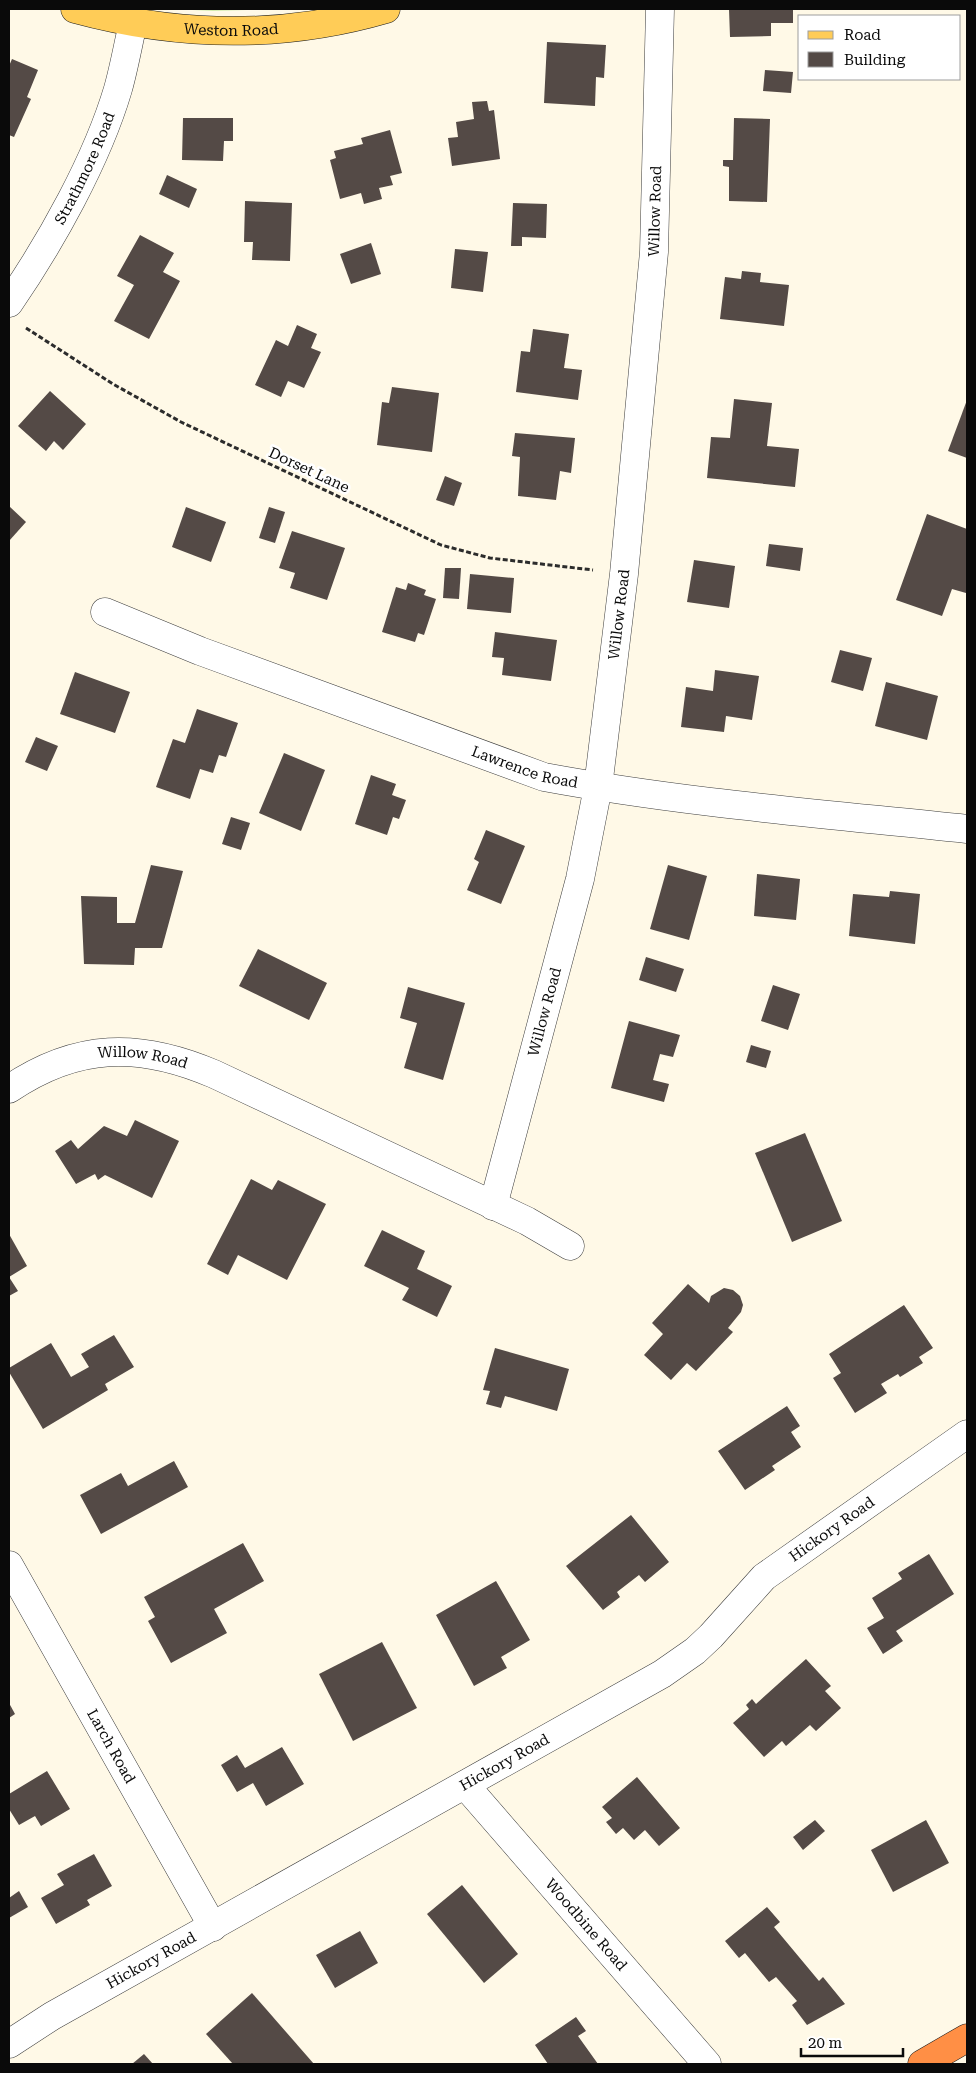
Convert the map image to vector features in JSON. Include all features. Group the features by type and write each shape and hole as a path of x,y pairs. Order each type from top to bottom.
{"highway":[{"path":"922,2064 967,2038"}],"main road":[{"name":"Weston Road","path":"75,9 133,23 201,31 247,31 322,23 386,9"}],"street":[{"name":"Willow Road","path":"493,1206 580,879 598,787 624,574 654,252 660,9"},
{"name":"Strathmore Road","path":"9,303 57,223 99,138 118,90 133,23"},
{"name":"Lawrence Road","path":"105,612 209,654 544,777 598,787 967,829"},
{"name":"Willow Road","path":"9,1089 39,1070 81,1055 126,1051 167,1057 214,1074 535,1225 570,1246"},
{"name":"Hickory Road","path":"9,2044 52,2016 679,1663 711,1636 764,1577 967,1434"},
{"name":"Larch Road","path":"9,1565 212,1927"},
{"name":"Woodbine Road","path":"465,1785 707,2064"}],"path":[{"name":"Dorset Lane","path":"25,327 114,384 181,422 441,546 506,561 624,574"}],"green space":[{"path":"172,9 288,9 213,11"}],"building":[{"path":"729,9 793,9 793,23 771,23 771,36 730,37"},
{"path":"547,42 606,45 604,78 596,77 595,106 544,103"},
{"path":"12,59 38,70 27,97 31,99 14,137 9,135 9,66"},
{"path":"765,70 793,72 791,93 763,91"},
{"path":"487,101 489,111 494,110 500,159 452,166 448,138 458,137 456,122 474,119 472,102"},
{"path":"183,118 233,118 233,141 224,141 223,161 182,160"},
{"path":"734,118 770,119 767,202 729,201 729,167 723,166 723,160 733,160"},
{"path":"390,130 402,173 390,176 393,185 379,188 382,199 364,204 361,193 340,199 330,160 336,158 334,151 363,144 361,138"},
{"path":"167,175 197,189 189,208 159,194"},
{"path":"245,201 292,203 290,261 252,260 253,242 244,242"},
{"path":"513,203 547,204 546,238 522,237 522,246 511,246"},
{"path":"140,235 174,253 163,272 180,281 149,339 114,321 134,285 117,276"},
{"path":"371,243 381,274 351,284 340,254"},
{"path":"455,249 488,252 483,292 451,288"},
{"path":"742,271 761,273 760,282 789,285 784,326 720,319 725,277 741,279"},
{"path":"297,325 317,334 311,348 321,352 304,388 288,381 281,397 255,385 276,340 288,346"},
{"path":"533,329 569,334 564,368 582,370 578,400 516,392 521,351 530,352"},
{"path":"392,387 439,393 432,452 377,445 382,402 389,403"},
{"path":"50,391 86,424 63,450 54,441 46,451 18,426"},
{"path":"734,399 772,403 767,446 799,449 795,487 707,478 711,437 730,438"},
{"path":"967,400 967,458 948,451"},
{"path":"515,433 575,438 571,473 560,471 556,500 518,496 520,457 512,456"},
{"path":"445,476 462,483 454,506 436,500"},
{"path":"9,506 26,522 9,541"},
{"path":"186,507 226,522 211,562 172,547"},
{"path":"269,507 285,512 275,543 259,538"},
{"path":"927,514 967,529 966,593 952,589 942,616 896,600"},
{"path":"292,531 345,548 327,600 290,588 295,573 279,568"},
{"path":"769,544 803,548 800,571 766,566"},
{"path":"694,560 735,566 729,608 687,602"},
{"path":"445,568 461,568 459,599 443,598"},
{"path":"470,574 514,578 511,613 467,609"},
{"path":"408,583 426,590 424,595 436,599 424,635 418,633 415,642 382,632 396,587 406,590"},
{"path":"495,632 557,640 551,681 502,675 504,658 492,657"},
{"path":"840,650 872,658 863,691 831,682"},
{"path":"715,670 759,676 752,720 726,716 724,732 681,727 686,687 713,691"},
{"path":"75,672 130,692 115,733 60,714"},
{"path":"886,682 938,696 927,740 875,726"},
{"path":"197,709 238,723 226,757 219,755 213,773 200,769 190,799 156,787 173,739 185,743"},
{"path":"36,737 58,746 47,771 25,762"},
{"path":"284,753 325,770 301,831 259,813"},
{"path":"371,775 396,784 392,795 406,800 399,819 393,817 387,835 355,824"},
{"path":"231,817 250,823 241,850 222,844"},
{"path":"486,830 525,846 501,904 467,890 479,862 474,859"},
{"path":"151,865 183,871 162,948 135,948 134,965 84,964 81,896 117,897 117,923 135,923"},
{"path":"668,865 707,876 689,940 650,929"},
{"path":"757,874 800,879 796,920 754,916"},
{"path":"890,891 920,894 915,944 849,936 853,894 889,897"},
{"path":"258,949 327,983 309,1020 239,986"},
{"path":"646,957 684,969 676,992 639,980"},
{"path":"773,985 800,994 788,1030 761,1021"},
{"path":"408,987 465,1003 443,1080 404,1068 417,1023 400,1018"},
{"path":"629,1021 680,1035 673,1057 660,1054 653,1080 669,1084 664,1102 611,1088"},
{"path":"751,1045 771,1051 766,1068 746,1062"},
{"path":"135,1120 179,1141 152,1198 105,1175 98,1180 95,1174 76,1184 55,1151 71,1140 78,1149 104,1126 127,1136"},
{"path":"805,1133 842,1221 792,1242 755,1153"},
{"path":"251,1179 272,1190 278,1180 326,1204 287,1280 238,1255 228,1275 207,1264"},
{"path":"382,1230 425,1251 417,1269 452,1286 437,1317 402,1300 409,1288 364,1266"},
{"path":"9,1234 27,1266 9,1277"},
{"path":"9,1277 18,1291 9,1296"},
{"path":"688,1284 709,1303 711,1296 724,1288 733,1290 740,1296 743,1305 741,1312 728,1328 733,1332 696,1371 687,1363 671,1380 644,1355 663,1334 652,1323"},
{"path":"904,1305 933,1348 919,1357 923,1363 900,1377 898,1374 881,1384 887,1393 855,1413 833,1378 841,1373 829,1354"},
{"path":"114,1335 134,1367 105,1384 108,1390 43,1429 9,1372 9,1368 51,1343 71,1377 89,1367 81,1354"},
{"path":"495,1348 569,1369 557,1411 505,1396 501,1408 486,1404 490,1391 483,1390"},
{"path":"787,1406 800,1426 791,1432 801,1447 772,1466 775,1470 745,1490 718,1451"},
{"path":"174,1461 188,1487 101,1534 80,1495 121,1473 128,1486"},
{"path":"631,1515 669,1562 645,1582 639,1575 617,1592 620,1597 603,1610 566,1566"},
{"path":"243,1543 264,1581 214,1609 227,1633 171,1663 148,1621 155,1617 144,1597"},
{"path":"929,1554 954,1594 896,1631 903,1641 883,1654 867,1628 884,1618 872,1598 902,1579 898,1573"},
{"path":"496,1581 530,1640 501,1657 507,1668 474,1686 436,1615"},
{"path":"382,1642 417,1708 353,1741 319,1674"},
{"path":"806,1659 831,1686 825,1691 841,1708 816,1731 810,1725 786,1746 782,1741 764,1757 733,1723 749,1709 746,1705 752,1699 756,1704"},
{"path":"9,1703 15,1714 9,1718"},
{"path":"282,1747 304,1784 266,1806 253,1783 237,1792 221,1765 237,1755 245,1768"},
{"path":"47,1771 70,1809 41,1826 35,1816 19,1825 9,1809 9,1794"},
{"path":"637,1777 680,1828 659,1846 645,1830 634,1840 623,1828 616,1834 606,1822 612,1818 602,1807"},
{"path":"815,1820 825,1831 803,1850 793,1837"},
{"path":"926,1820 949,1863 893,1892 871,1850"},
{"path":"94,1854 112,1886 87,1900 90,1905 56,1924 41,1898 64,1885 57,1874"},
{"path":"462,1885 518,1954 484,1983 427,1914"},
{"path":"19,1891 28,1907 9,1918 9,1898"},
{"path":"767,1907 780,1922 774,1927 819,1981 823,1977 845,2004 807,2025 792,2005 797,2001 776,1977 769,1982 745,1953 739,1958 725,1941"},
{"path":"360,1931 378,1963 335,1988 316,1955"},
{"path":"252,1993 314,2064 233,2064 206,2034"},
{"path":"576,2017 586,2031 578,2036 598,2064 548,2064 535,2045"},
{"path":"144,2054 153,2064 132,2064"}]}
